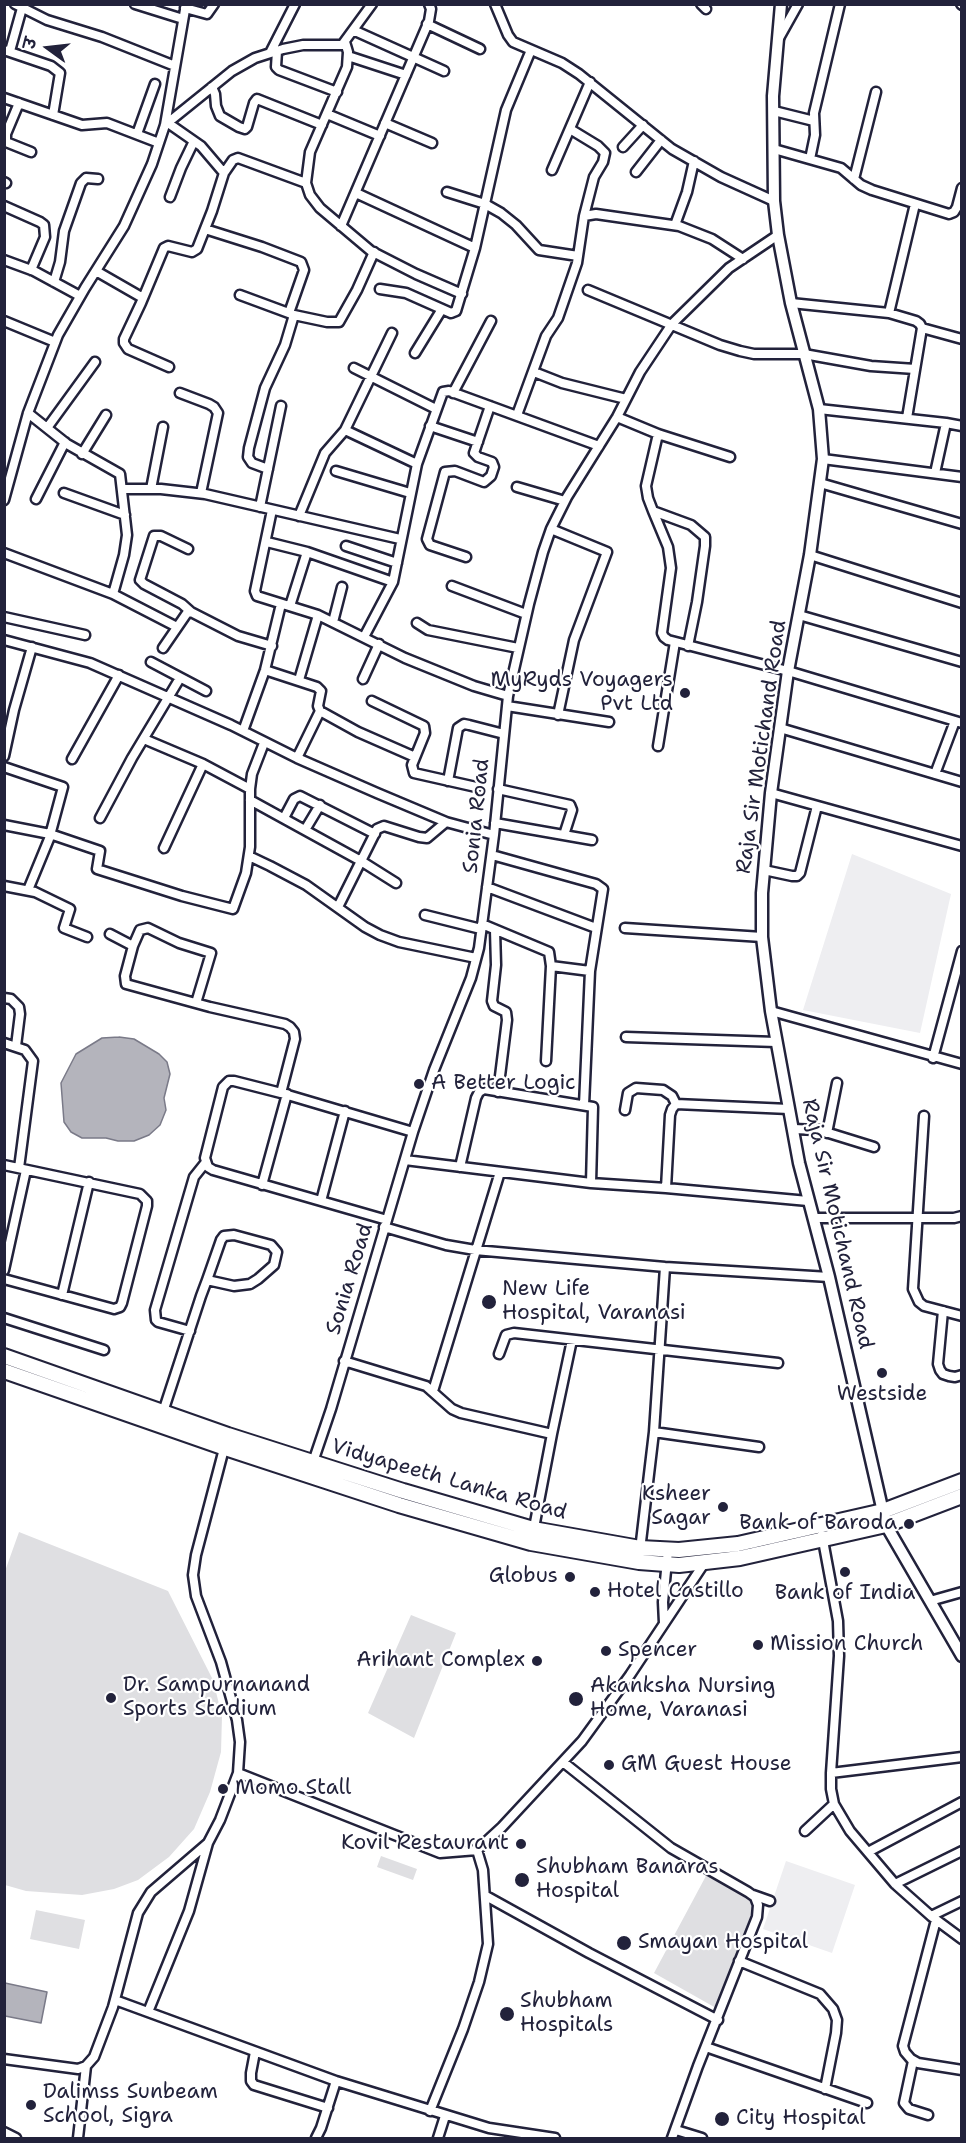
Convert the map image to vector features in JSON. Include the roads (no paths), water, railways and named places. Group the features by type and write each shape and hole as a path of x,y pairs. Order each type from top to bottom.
{"main road":[{"name":"Vidyapeeth Lanka Road","path":"4,1356 226,1442 399,1505 532,1536 640,1555 705,1562 740,1558 824,1540 885,1518 962,1496"},
{"name":"Vidyapeeth Lanka Road","path":"4,1371 161,1417"},
{"name":"Vidyapeeth Lanka Road","path":"226,1442 313,1462 532,1536"},
{"name":"Vidyapeeth Lanka Road","path":"668,1557 679,1550 738,1544 819,1526 885,1518 962,1481"}],"street":[{"path":"135,4 183,19"},
{"path":"4,500 28,413 55,342 80,296 124,226 167,124 186,6 207,14 214,4"},
{"path":"295,4 273,52 276,67 337,92"},
{"path":"167,124 232,71 255,58 303,45 337,46 345,42 372,4"},
{"path":"341,226 428,24 430,9 438,4"},
{"path":"495,4 508,35 518,45 562,63 590,82 661,140 693,161 721,177 774,201"},
{"name":"Raja Sir Motichand Road","path":"781,4 774,111 774,201 791,303 819,409 823,459 810,555 788,671 771,793 764,870 762,937 776,1042 808,1201 829,1277 885,1518 962,1656"},
{"path":"778,39 798,4"},
{"path":"810,159 815,135 814,121 840,4"},
{"path":"53,115 60,72 51,66 7,51 18,6 47,20 102,37 175,66"},
{"path":"428,24 480,49"},
{"path":"353,30 444,70"},
{"path":"345,42 348,56 347,67 310,152 306,183 310,195 320,208 374,252 462,294"},
{"path":"381,289 406,293 454,313 475,248 506,110 531,50"},
{"path":"348,56 406,75"},
{"path":"552,171 590,82"},
{"path":"137,134 155,84"},
{"path":"212,87 220,116 239,127 245,129 247,127 254,103 258,99 322,125"},
{"path":"854,178 876,92"},
{"path":"4,98 82,125 106,123 159,143"},
{"path":"19,103 6,134 6,142 31,152"},
{"path":"774,111 814,121"},
{"path":"327,114 380,136"},
{"path":"386,123 432,143"},
{"path":"167,124 194,141 224,173"},
{"path":"623,147 643,125"},
{"path":"517,415 546,336 558,318 578,256 584,216 594,177 603,162 605,153 598,146 570,129"},
{"path":"636,172 661,140"},
{"path":"170,197 180,168 194,141"},
{"path":"774,149 841,168 861,185 872,190 949,214 957,207 962,188"},
{"path":"169,367 128,349 124,343 164,248 168,246 194,252 200,245 224,173 230,162 238,158 306,183"},
{"path":"675,225 687,192 693,161"},
{"path":"54,282 60,262 62,238 81,183 86,178 98,179"},
{"path":"447,192 485,204 501,213 516,225 539,250 578,256"},
{"path":"356,194 475,248"},
{"path":"889,313 915,204"},
{"path":"4,206 44,225 45,237 31,270"},
{"path":"584,216 596,214 675,225 712,239 743,259"},
{"path":"205,229 301,262 304,270 285,345 265,388 249,448 248,457 252,463 268,469"},
{"name":"Sonia Road","path":"313,1462 331,1409 413,1132 434,1070 471,978 482,926 492,855 508,696 526,614 551,529 565,501 617,417 640,372 672,324 729,268 778,235"},
{"path":"240,296 292,314 327,322 339,322 374,252"},
{"path":"4,260 31,270 80,296"},
{"path":"96,271 143,298"},
{"path":"588,290 720,345 754,354 804,354 871,366 915,369"},
{"path":"791,303 889,313 916,321 922,328 962,339"},
{"path":"415,353 442,309"},
{"path":"4,321 55,342"},
{"path":"453,393 491,321"},
{"path":"906,418 922,328"},
{"path":"299,516 325,453 345,430 392,333"},
{"path":"47,428 95,362"},
{"path":"354,368 436,409"},
{"path":"534,372 573,387 626,399"},
{"path":"364,637 393,582 417,464 442,392 445,390 599,446"},
{"path":"180,393 209,404 218,413 201,493"},
{"path":"260,507 280,406"},
{"path":"466,557 430,545 427,539 445,472 455,471 484,482 491,476 494,467 492,462 474,453 490,406"},
{"path":"819,409 962,426"},
{"path":"28,413 82,454 120,474 127,535 113,594"},
{"path":"82,454 106,416"},
{"path":"617,417 658,434 730,457"},
{"path":"935,473 946,423"},
{"path":"430,426 478,442"},
{"path":"151,489 163,427"},
{"path":"345,430 417,464"},
{"path":"658,434 646,486 648,498 668,547 671,568 662,633 664,637 958,722 935,774"},
{"path":"36,499 65,442"},
{"path":"823,459 962,477"},
{"path":"336,471 410,493"},
{"path":"820,483 962,524"},
{"path":"517,487 565,501"},
{"path":"123,489 201,493 400,539"},
{"path":"64,493 125,515"},
{"path":"272,510 255,594 260,598 318,615 474,686 508,696"},
{"path":"653,511 690,525 705,537 697,602 688,645"},
{"path":"551,529 607,552 574,640 558,715"},
{"path":"188,549 161,536 154,536 140,580 144,585 182,604 191,612 238,636 272,646"},
{"path":"267,542 308,552 393,582"},
{"path":"346,546 397,563"},
{"path":"243,731 285,605 308,552"},
{"path":"4,553 113,594 177,627"},
{"path":"810,555 962,603"},
{"path":"452,586 526,614"},
{"path":"333,622 342,587"},
{"path":"163,648 187,613 191,612"},
{"path":"299,680 318,615"},
{"path":"799,615 962,662"},
{"path":"4,616 85,635"},
{"path":"417,622 428,630 518,648"},
{"path":"4,640 70,656 119,675 297,758 446,822 494,836"},
{"path":"658,746 675,642"},
{"path":"363,679 379,644"},
{"path":"4,756 32,647"},
{"path":"151,662 206,691"},
{"path":"265,670 320,688 318,706 320,711 357,732 415,757"},
{"path":"72,759 119,675"},
{"path":"100,818 180,678"},
{"path":"372,701 424,726 425,733 412,765 414,772 476,787"},
{"path":"507,706 609,722"},
{"path":"297,758 320,711"},
{"path":"448,781 458,728 464,724 504,734"},
{"path":"780,728 962,782"},
{"path":"144,739 203,764 250,789"},
{"path":"4,825 50,834 100,851 97,869 182,896 233,909 243,886 249,856 250,789 252,774 264,742"},
{"path":"164,848 203,764"},
{"path":"4,767 63,787 50,834 28,890"},
{"path":"498,789 570,805 572,810 564,835"},
{"path":"771,793 962,846"},
{"path":"284,818 298,796 375,834"},
{"path":"250,800 361,861 396,883"},
{"path":"305,830 320,805"},
{"path":"764,870 792,876 800,873 817,806"},
{"path":"338,908 377,829 384,826 427,838 446,822"},
{"path":"495,824 592,840"},
{"path":"492,855 601,886 603,892 591,971 584,1105"},
{"path":"249,856 306,885 380,935 399,942 476,958"},
{"path":"4,886 46,896 69,909 64,928 87,937"},
{"path":"487,887 596,928"},
{"path":"425,915 482,926 549,952 551,966 546,1061"},
{"path":"196,1003 211,953 179,943 148,928 140,930 125,976 126,984 196,1003 285,1024 294,1032 295,1039 284,1094 262,1185"},
{"path":"625,928 762,937"},
{"path":"495,930 496,964 492,1001 494,1006 506,1012 507,1020 498,1092"},
{"path":"110,934 133,946"},
{"path":"933,1058 962,951"},
{"path":"551,966 591,971"},
{"path":"4,998 11,999 19,1007 16,1046"},
{"path":"771,1011 857,1034 933,1058 962,1064"},
{"path":"626,1037 776,1042"},
{"path":"4,1043 16,1046 30,1055 33,1060 23,1169 4,1270"},
{"path":"190,1331 158,1322 154,1315 194,1177 206,1162 214,1118 225,1083 234,1082 284,1094 413,1132"},
{"path":"827,1132 837,1083"},
{"path":"625,1110 628,1093 636,1088 663,1090 672,1096 676,1104"},
{"path":"460,1167 479,1092 484,1089 592,1107 594,1112 591,1183"},
{"path":"676,1104 789,1109"},
{"path":"666,1188 670,1115 676,1104"},
{"path":"321,1201 345,1111"},
{"path":"924,1116 913,1281 915,1297 924,1306 962,1316"},
{"path":"793,1129 827,1132 874,1147"},
{"path":"405,1160 591,1183 808,1201"},
{"path":"206,1162 213,1170 321,1201 446,1245 475,1250 665,1267 829,1277"},
{"path":"4,1165 140,1194 147,1201 120,1307 114,1309 4,1280"},
{"path":"433,1391 500,1172"},
{"path":"62,1294 89,1182"},
{"path":"813,1218 954,1218 962,1216"},
{"path":"161,1417 207,1280 224,1236 234,1235 271,1245 278,1252 274,1265 258,1280 250,1284 234,1286 207,1280"},
{"path":"640,1555 654,1432 665,1267"},
{"path":"943,1311 938,1364 943,1374 955,1377 962,1375"},
{"path":"4,1318 104,1350"},
{"path":"499,1354 504,1338 509,1333 778,1364"},
{"path":"532,1536 572,1340"},
{"path":"344,1361 418,1383 433,1391 445,1403 461,1413 552,1434"},
{"path":"654,1432 759,1447"},
{"path":"148,2012 189,1911 208,1843 220,1820 238,1773 240,1742 237,1720 222,1662 196,1596 193,1575 196,1555 226,1442"},
{"path":"819,1526 824,1540 838,1621 839,1656 831,1773 834,1804 850,1831 895,1884 962,1939"},
{"path":"664,1623 663,1602 668,1557"},
{"path":"238,1773 440,1852 477,1850 502,1827 582,1741 627,1679 705,1562"},
{"path":"930,1601 962,1592"},
{"path":"831,1773 962,1756"},
{"path":"563,1762 671,1848 753,1895 770,1900"},
{"path":"868,1852 962,1802"},
{"path":"805,1831 834,1804"},
{"path":"78,2139 86,2066 94,2057 115,2000 138,1913 151,1892 208,1843"},
{"path":"430,2110 463,2029 479,1982 488,1944 483,1870 477,1850"},
{"path":"895,1884 962,1851"},
{"path":"702,2139 674,2134 757,1917 758,1905 753,1895"},
{"path":"486,1896 718,2020"},
{"path":"962,1901 934,1918 903,2046 905,2052 914,2061 930,2066 962,2070"},
{"path":"740,1960 820,1994 827,2001 837,2020 825,2089"},
{"path":"115,2000 336,2081 446,2116 519,2135 555,2139"},
{"path":"706,2046 867,2103"},
{"path":"255,2052 251,2073 251,2081 254,2085 328,2108"},
{"path":"4,2059 70,2069 86,2066"},
{"path":"914,2061 904,2103 909,2109 928,2115"},
{"path":"316,2139 336,2081"},
{"path":"438,2139 446,2116"},
{"path":"4,2132 16,2139"}],"place":[{"name":"MyRyds Voyagers Pvt Ltd","path":"685,693"},
{"name":"A Better Logic","path":"419,1084"},
{"name":"New Life Hospital, Varanasi","path":"489,1302"},
{"name":"Westside","path":"882,1373"},
{"name":"Ksheer Sagar","path":"723,1507"},
{"name":"Bank of Baroda","path":"909,1524"},
{"name":"Bank of India","path":"845,1572"},
{"name":"Globus","path":"570,1577"},
{"name":"Hotel Castillo","path":"595,1592"},
{"name":"Mission Church","path":"758,1645"},
{"name":"Spencer","path":"606,1651"},
{"name":"Arihant Complex","path":"537,1661"},
{"name":"Dr. Sampurnanand Sports Stadium","path":"111,1698"},
{"name":"Akanksha Nursing Home, Varanasi","path":"576,1699"},
{"name":"GM Guest House","path":"609,1765"},
{"name":"Momo Stall","path":"223,1789"},
{"name":"Kovil Restaurant","path":"521,1844"},
{"name":"Shubham Banaras Hospital","path":"522,1880"},
{"name":"Smayan Hospital","path":"624,1943"},
{"name":"Shubham Hospitals","path":"507,2014"},
{"name":"Dalimss Sunbeam School, Sigra","path":"31,2105"},
{"name":"City Hospital","path":"722,2119"}]}
